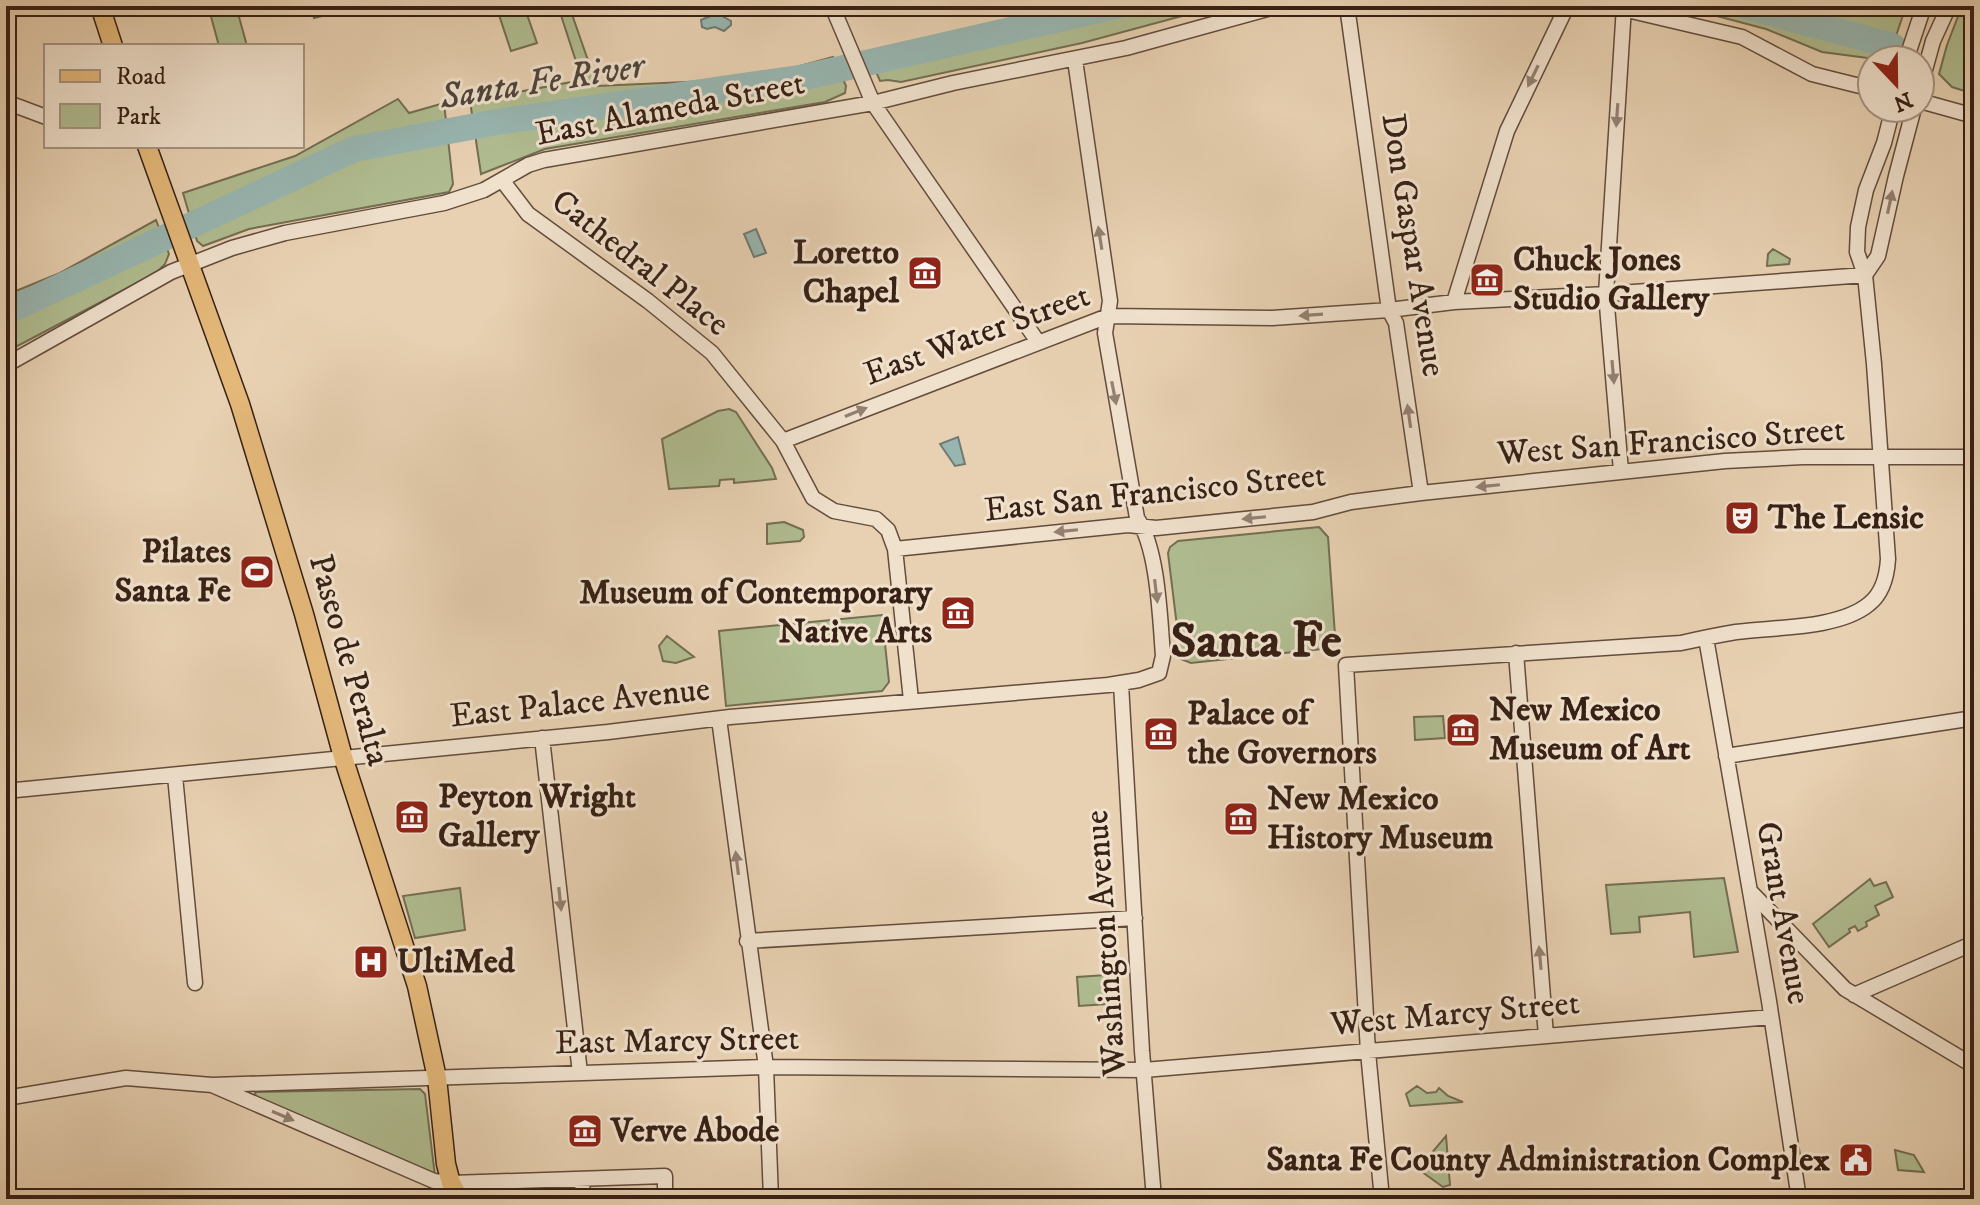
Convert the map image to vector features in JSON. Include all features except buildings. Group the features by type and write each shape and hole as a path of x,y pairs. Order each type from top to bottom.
{"main road":[{"path":"100,6 112,44"},
{"name":"Paseo de Peralta","path":"148,148 240,404 343,757 417,986 437,1078 446,1164 456,1191"}],"street":[{"path":"832,6 873,103 1038,342"},
{"name":"East Alameda Street","path":"6,365 171,272 187,257 285,233 444,203 484,190 528,165 544,160 873,103 953,83 1075,60 1278,6"},
{"name":"Don Gaspar Avenue","path":"1347,6 1389,310 1396,323 1421,493"},
{"path":"1454,302 1507,131 1567,6"},
{"path":"1910,44 1924,6"},
{"path":"1932,44 1949,6"},
{"path":"1621,471 1606,294 1619,7 1749,39 1803,70 1856,85"},
{"path":"1075,60 1110,301 1105,333 1113,390 1137,518 1143,526"},
{"path":"6,102 44,116"},
{"path":"1936,105 1974,116"},
{"path":"1382,1199 1368,1052 1346,665 1681,643 1844,618 1875,599 1886,578 1888,559 1865,275 1857,252 1858,227 1866,190 1889,124"},
{"path":"1865,275 1878,256 1910,124"},
{"name":"Cathedral Place","path":"502,180 528,214 694,336 712,353 783,441 813,498 834,511 876,519 888,530 895,549"},
{"name":"East Water Street","path":"783,441 1108,316 1258,318 1865,275"},
{"name":"West San Francisco Street","path":"1421,493 1757,459 1974,457"},
{"name":"East San Francisco Street","path":"895,549 1128,525 1156,528 1313,512 1351,502 1421,493"},
{"name":"East Palace Avenue","path":"6,791 911,700 1121,684 1152,677 1159,673 1163,650 1151,550 1143,526"},
{"path":"895,549 911,700"},
{"name":"Grant Avenue","path":"1706,638 1799,1199"},
{"path":"1516,653 1546,1036"},
{"name":"Washington Avenue","path":"1121,684 1154,1199"},
{"path":"1726,756 1974,718"},
{"path":"719,719 766,1067 771,1199"},
{"path":"542,738 580,1073"},
{"path":"175,776 195,983"},
{"path":"1750,891 1837,982 1974,1066"},
{"path":"747,941 1135,918"},
{"path":"1854,995 1974,943"},
{"name":"West Marcy Street","path":"1144,1070 1771,1017"},
{"name":"East Marcy Street","path":"212,1085 766,1067 1144,1070"},
{"path":"6,1098 126,1078 212,1085 456,1191 582,1179 665,1176 665,1199"},
{"path":"582,1179 583,1199"}],"green space":[{"path":"236,6 246,44 218,44 210,13"},
{"path":"311,6 363,6 314,18"},
{"path":"496,6 524,6 537,43 511,51"},
{"path":"558,6 569,6 597,86 752,79 833,57 846,86 845,93 825,102 545,149 481,174 470,101 582,80"},
{"path":"1061,6 1219,6 1082,43 901,82 880,81 868,53 1046,17"},
{"path":"1679,6 1906,6 1893,44 1856,44 1856,56 1822,52 1766,29"},
{"path":"1962,6 1974,6 1974,94 1952,87 1939,74"},
{"path":"398,99 409,113 444,103 453,184 449,192 249,229 203,246 197,241 183,193 295,156"},
{"path":"156,220 169,254 156,273 6,352 6,295 60,273"},
{"path":"1773,249 1790,259 1789,264 1767,266 1768,254"},
{"path":"729,409 736,412 776,479 734,483 734,479 720,480 719,486 669,489 662,439 718,411"},
{"path":"784,522 803,530 804,537 800,541 767,544 767,524"},
{"path":"1319,527 1328,537 1335,635 1330,646 1191,663 1181,659 1168,553 1170,547 1178,541"},
{"path":"882,615 889,682 882,691 726,706 719,631"},
{"path":"667,636 694,657 676,663 663,661 659,646"},
{"path":"1443,716 1445,738 1415,740 1414,717"},
{"path":"1724,878 1738,952 1694,957 1690,912 1639,917 1640,932 1611,934 1606,885"},
{"path":"1870,879 1874,886 1886,882 1893,897 1875,906 1879,915 1866,922 1867,926 1858,931 1855,926 1849,929 1850,932 1829,947 1813,924"},
{"path":"460,888 465,930 415,938 403,896"},
{"path":"1106,975 1107,1004 1079,1006 1077,977"},
{"path":"1417,1086 1427,1093 1436,1092 1439,1088 1463,1102 1410,1106 1406,1094"},
{"path":"420,1089 425,1094 435,1176 256,1098 255,1092"},
{"path":"1446,1136 1450,1185 1443,1187 1418,1169"},
{"path":"1895,1150 1914,1155 1924,1172 1898,1170"}],"water":[{"path":"713,15 731,21 731,25 724,31 702,27 701,20"},
{"path":"756,229 766,253 754,257 744,234"},
{"path":"958,437 965,464 955,466 940,444"}],"waterway":[{"name":"Santa Fe River","path":"6,312 354,149 497,122 805,77 1116,6"},
{"name":"Santa Fe River","path":"1744,6 1886,44"}],"place":[{"name":"Loretto Chapel","path":"925,273"},
{"name":"Chuck Jones Studio Gallery","path":"1487,280"},
{"name":"The Lensic","path":"1742,518"},
{"name":"Pilates Santa Fe","path":"257,572"},
{"name":"Museum of Contemporary Native Arts","path":"958,613"},
{"name":"New Mexico Museum of Art","path":"1463,730"},
{"name":"Palace of the Governors","path":"1161,734"},
{"name":"Peyton Wright Gallery","path":"412,817"},
{"name":"New Mexico History Museum","path":"1241,819"},
{"name":"UltiMed","path":"371,962"},
{"name":"Verve Abode","path":"585,1131"},
{"name":"Santa Fe County Administration Complex","path":"1856,1160"}],"district":[{"name":"Santa Fe","path":"1256,641"}]}
